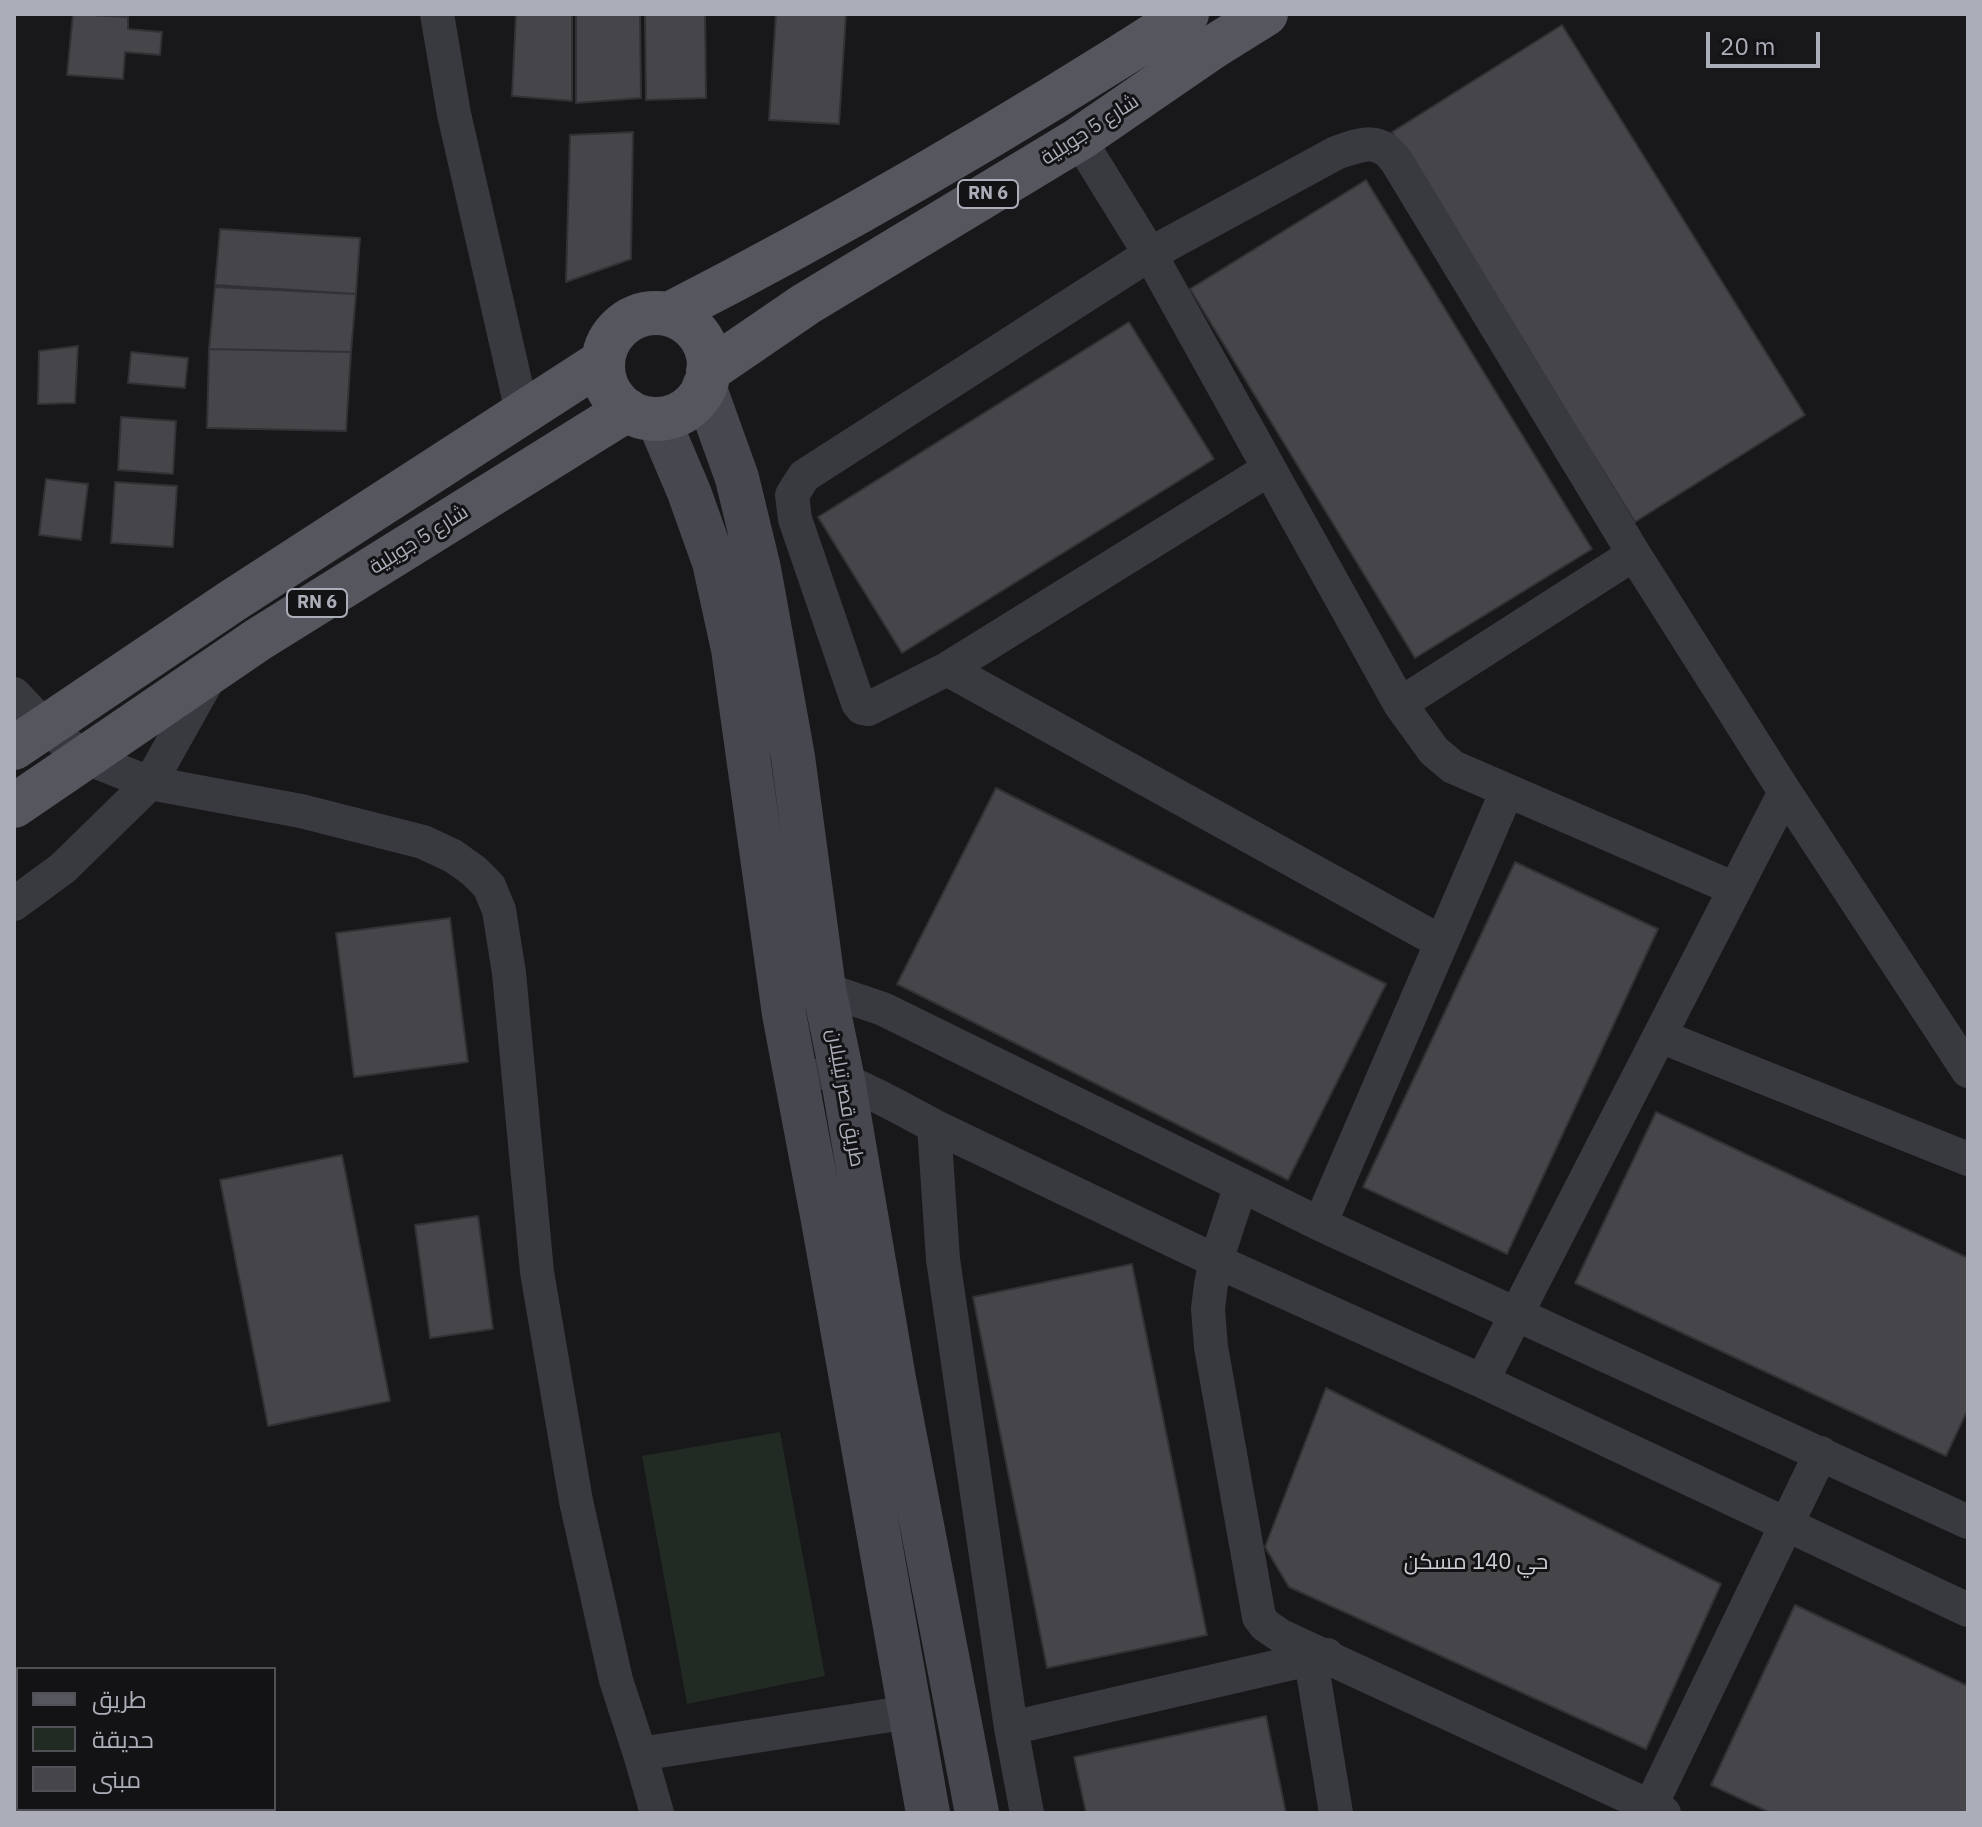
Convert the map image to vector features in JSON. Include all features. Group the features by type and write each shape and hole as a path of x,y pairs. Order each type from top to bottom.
{"main road":[{"name":"RN 6","path":"669,314 812,239 1067,91 1187,14"},
{"name":"شارع 5 جويلية","path":"706,378 806,304 1079,139 1266,14"},
{"path":"645,314 669,314 695,330 703,343 708,357 706,378 697,399 686,409 672,416 642,414 614,399 606,384 605,351 612,336 623,324 645,314"},
{"name":"RN 6","path":"30,738 232,601 603,361"},
{"name":"طريق قصر تيليلان","path":"706,378 737,478 759,569 793,757 824,989 977,1813"},
{"path":"642,414 689,492 714,562 733,649 784,1014 928,1813"},
{"name":"شارع 5 جويلية","path":"14,806 272,631 642,414"}],"street":[{"path":"437,14 454,114 522,412"},
{"path":"1079,139 1150,254 1400,704 1434,751 1453,767 1735,889"},
{"path":"1269,469 947,669 870,709 859,706 795,519 792,495 804,476 1150,254 1336,153 1362,144 1381,147 1397,162 1634,554 1968,1071"},
{"path":"1400,704 1634,554"},
{"path":"947,669 1441,942"},
{"path":"14,904 63,868 150,783 213,671"},
{"path":"14,694 30,738 150,783 301,811 423,842 453,856 489,886 499,910 509,973 537,1272 576,1501 616,1680 657,1813"},
{"path":"1320,1224 1507,791"},
{"path":"1482,1381 1785,792"},
{"path":"780,979 824,989 883,1009 1320,1224 1968,1521"},
{"path":"1660,1036 1968,1159"},
{"path":"794,1062 843,1080 1216,1261 1482,1381 1968,1610"},
{"path":"934,1126 943,1259 1011,1728 1027,1813"},
{"path":"1241,1185 1216,1261 1208,1309 1211,1347 1259,1617 1271,1630 1319,1658 1657,1810 1821,1453"},
{"path":"1011,1728 1319,1658"},
{"path":"1319,1658 1336,1813"},
{"path":"640,1754 910,1712"}],"green space":[{"path":"780,1432 825,1676 687,1704 642,1456"}],"building":[{"path":"73,14 128,17 128,29 162,32 160,55 125,52 123,79 67,75"},
{"path":"516,14 572,14 572,101 512,96"},
{"path":"576,14 640,14 641,98 576,103"},
{"path":"645,14 705,14 706,98 646,100"},
{"path":"776,14 846,14 839,124 769,120"},
{"path":"1562,25 1805,415 1635,522 1392,132"},
{"path":"633,132 631,259 566,282 570,135"},
{"path":"1366,180 1592,549 1415,658 1190,289"},
{"path":"220,229 360,238 356,294 215,285"},
{"path":"215,287 356,294 351,352 209,349"},
{"path":"1129,322 1214,459 902,653 818,517"},
{"path":"78,346 75,403 38,404 39,351"},
{"path":"209,349 351,352 346,431 207,428"},
{"path":"131,352 188,358 185,388 128,383"},
{"path":"121,417 176,421 173,474 118,470"},
{"path":"46,479 88,484 81,540 39,535"},
{"path":"115,482 177,486 173,547 111,543"},
{"path":"996,788 1386,984 1288,1180 897,984"},
{"path":"1515,862 1658,929 1507,1254 1363,1187"},
{"path":"450,918 468,1062 354,1077 336,933"},
{"path":"1656,1112 1968,1258 1968,1409 1946,1456 1575,1283"},
{"path":"342,1155 390,1401 268,1426 220,1180"},
{"path":"478,1216 493,1329 430,1338 415,1225"},
{"path":"1132,1264 1207,1635 1047,1668 973,1297"},
{"path":"1326,1388 1721,1584 1646,1749 1289,1587 1265,1547"},
{"path":"1795,1605 1968,1686 1968,1813 1771,1813 1711,1785"},
{"path":"1266,1716 1286,1813 1086,1813 1074,1757"}],"district":[{"name":"حي 140 مسكن","path":"1476,1563"}]}
